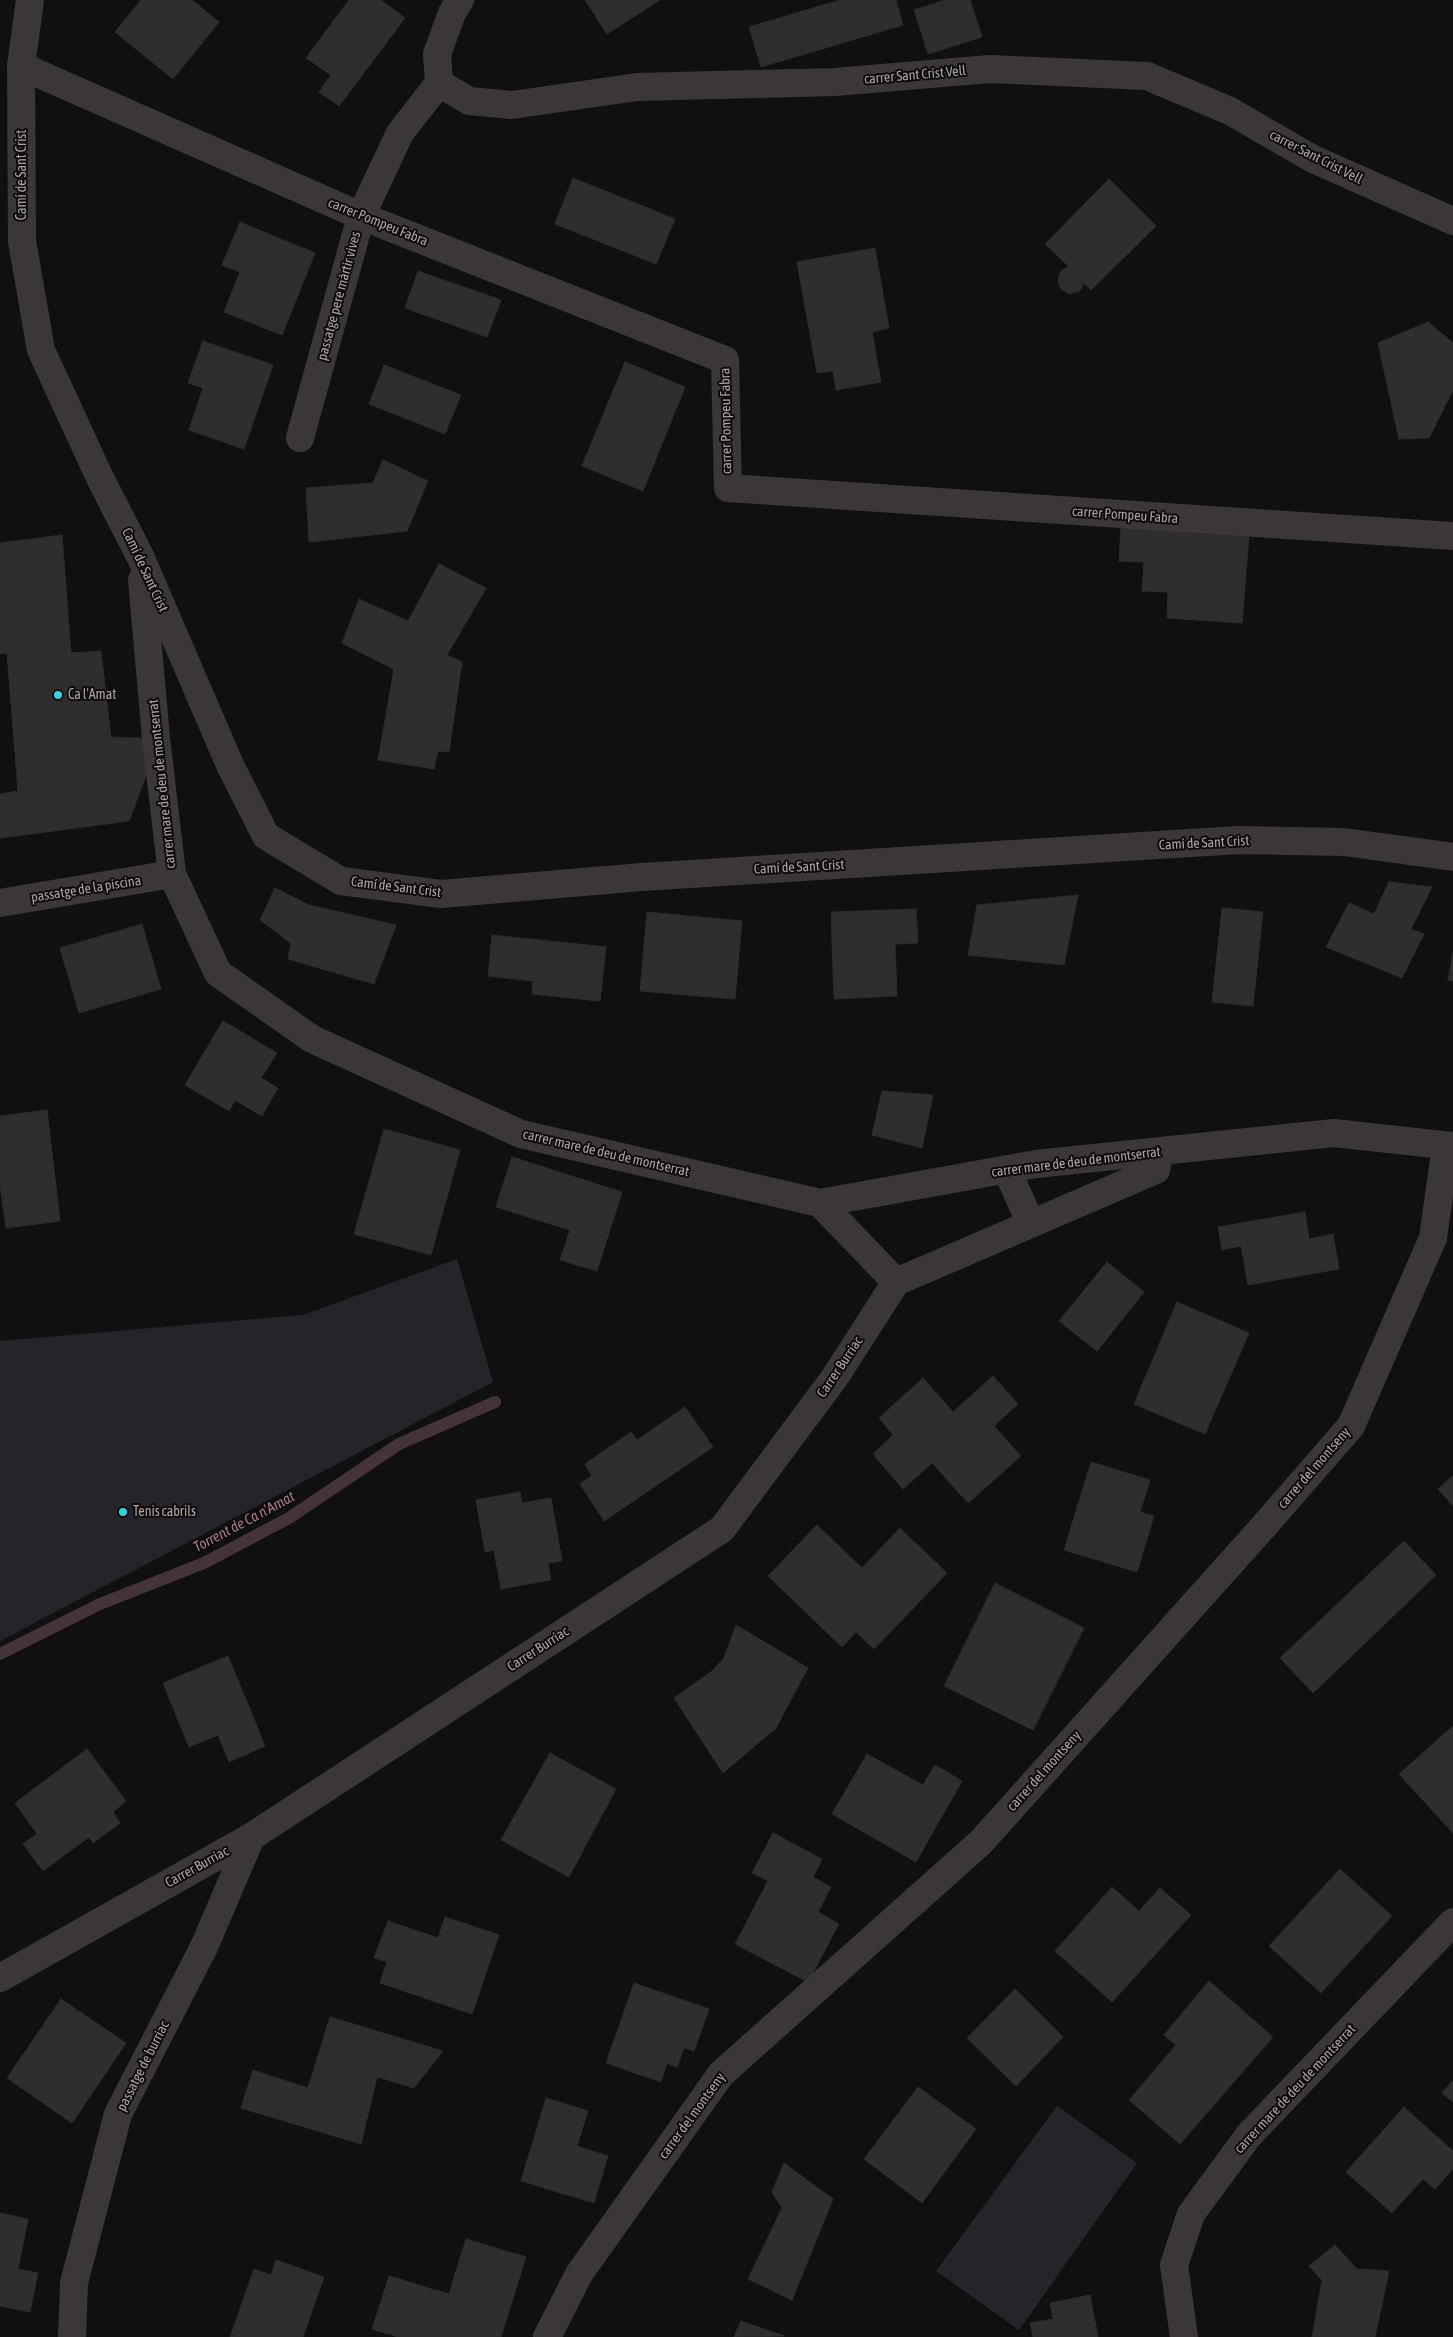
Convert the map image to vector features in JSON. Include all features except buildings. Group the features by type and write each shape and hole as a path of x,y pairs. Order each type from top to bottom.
{"street":[{"name":"Camí de Sant Crist","path":"30,0 21,66 22,240 41,350 140,556 230,765 266,836 342,881 441,894 642,877 1239,840 1344,842 1453,857"},
{"path":"439,83 436,54 452,13 460,0"},
{"name":"carrer Pompeu Fabra","path":"21,66 361,216 725,360 728,488 1453,536"},
{"name":"carrer Sant Crist Vell","path":"439,83 468,101 512,105 637,87 835,82 990,69 1147,76 1230,111 1313,159 1453,221"},
{"name":"passatge pere màrtir vives","path":"300,438 361,216 400,133 439,83"},
{"name":"carrer mare de deu de montserrat","path":"140,556 156,738 172,874 218,973 312,1039 521,1134 820,1203 1036,1164 1334,1133 1449,1146"},
{"name":"passatge de la piscina","path":"0,903 172,874"},
{"name":"carrer del montseny","path":"547,2337 579,2274 721,2074 981,1842 1351,1426 1432,1238 1449,1146"},
{"path":"820,1203 896,1282 1156,1170 1160,1151"},
{"path":"1007,1170 1030,1224"},
{"name":"Carrer Burriac","path":"0,1978 251,1837 722,1529 835,1377 896,1282"},
{"name":"passatge de burriac","path":"72,2337 74,2284 118,2114 204,1947 251,1837"},
{"name":"carrer mare de deu de montserrat","path":"1184,2337 1174,2266 1191,2214 1249,2135 1453,1922"}],"shaded area":[{"name":"Tenis cabrils","path":"457,1259 493,1382 0,1641 0,1341 303,1315"},
{"path":"1057,2106 1137,2163 1019,2330 936,2271"}],"waterway":[{"name":"Torrent de Ca n'Amat","path":"0,1654 100,1604 204,1563 289,1518 399,1444 495,1402"}],"place":[{"name":"Ca l'Amat","path":"58,695"},
{"name":"Tenis cabrils","path":"123,1512"}]}
